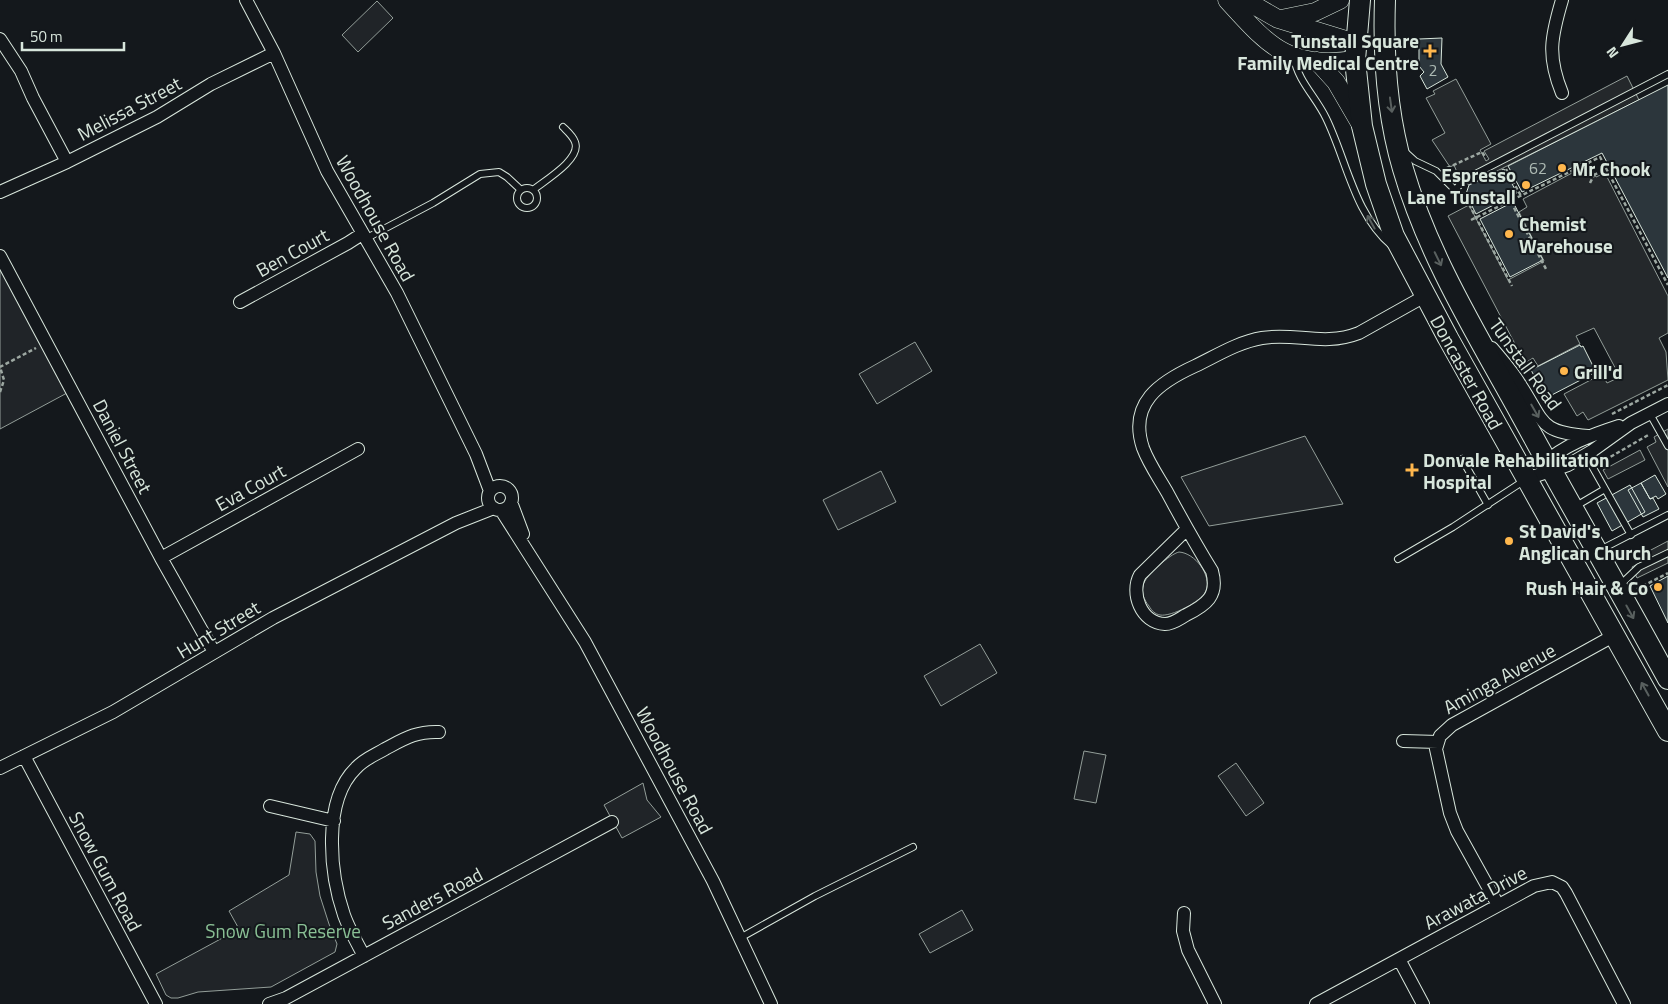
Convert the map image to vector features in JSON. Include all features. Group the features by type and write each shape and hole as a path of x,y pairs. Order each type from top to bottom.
{"main road":[{"path":"1228,0 1264,40 1294,57 1337,62 1355,51 1368,47 1385,56"},
{"path":"1245,0 1278,19 1311,30 1355,51"},
{"path":"1278,19 1315,12 1340,0"},
{"name":"Doncaster Road","path":"1360,0 1355,51 1362,126 1372,172 1385,213 1404,257 1425,296 1668,731"},
{"name":"Doncaster Road","path":"1386,0 1385,56 1397,145 1422,225 1466,315 1572,508 1597,552 1627,589 1666,670"},
{"path":"1294,57 1293,49 1295,44 1311,30"},
{"path":"1317,61 1336,82 1362,126"},
{"path":"1372,172 1376,153 1380,147 1388,144 1397,145"}],"street":[{"name":"Woodhouse Road","path":"246,0 274,53 324,163 397,292 476,454 493,502 533,560 585,642 713,881 771,1004"},
{"path":"1562,0 1554,29 1552,45 1554,70 1562,93"},
{"path":"0,39 21,71 67,162"},
{"name":"Melissa Street","path":"0,192 67,162 157,117 211,84 274,53"},
{"name":"Ben Court","path":"240,302 364,236"},
{"name":"Daniel Street","path":"0,256 161,558 214,652"},
{"path":"1187,529 1140,574 1137,580 1135,593 1137,600 1146,615 1159,623 1172,623 1207,602 1214,589 1214,580 1212,571 1143,447 1139,423 1141,413 1150,395 1158,387 1174,376 1250,341 1276,337 1325,340 1349,338 1425,296"},
{"name":"Tunstall Road","path":"1466,315 1520,383 1542,421 1558,432 1588,436"},
{"name":"Tunstall Road","path":"1549,466 1556,453 1588,436 1631,423 1668,404"},
{"name":"Tunstall Road","path":"1526,479 1549,466 1568,465 1592,451 1631,423"},
{"name":"Eva Court","path":"161,558 358,449"},
{"name":"Woodhouse Road","path":"476,454 510,492 511,502 533,560"},
{"name":"Hunt Street","path":"0,768 112,712 266,622 456,523 493,502 496,486 503,486"},
{"path":"493,502 507,507 511,502"},
{"name":"Aminga Avenue","path":"1402,741 1438,742 1443,732 1452,725 1615,635"},
{"path":"364,956 344,916 335,882 332,850 334,821 340,793 355,768 370,758 416,734 428,731 438,732"},
{"path":"1438,742 1436,754 1454,823 1498,906"},
{"name":"Snow Gum Road","path":"24,756 156,1004"},
{"path":"270,806 334,821"},
{"name":"Sanders Road","path":"269,1004 286,998 612,822"},
{"name":"Arawata Drive","path":"1316,1004 1542,883 1552,882 1562,887 1624,1004"},
{"path":"1184,913 1183,931 1188,950 1215,1004"},
{"path":"1400,959 1423,1004"}],"lane":[{"path":"1294,57 1296,70 1325,116 1351,184 1371,222 1380,236 1404,257"},
{"path":"1397,145 1415,161 1436,171 1456,188 1464,180 1668,74"},
{"path":"533,190 556,172 574,154 576,143 563,127"},
{"path":"364,236 433,203 480,174 499,172 521,190"},
{"path":"526,188 533,190 536,195 534,206 527,208 521,206 518,202 518,195 521,190 526,188"},
{"path":"1650,414 1668,446"},
{"path":"1592,451 1592,466 1631,535"},
{"path":"1462,459 1488,505"},
{"path":"1398,559 1444,533 1526,479"},
{"path":"1572,508 1605,489"},
{"path":"1597,552 1668,515"},
{"path":"1627,589 1639,567 1668,552"},
{"path":"740,938 815,896 913,847"}],"path":[{"path":"1471,220 1600,157 1668,286"},
{"path":"1588,163 1594,176"},
{"path":"1448,169 1456,188 1476,218 1512,286"},
{"path":"1590,182 1594,176 1606,169"},
{"path":"1511,201 1546,269"},
{"path":"0,392 4,380 0,367 46,342"},
{"path":"1608,416 1668,385"},
{"path":"1592,466 1659,429"},
{"path":"1627,589 1668,573"}],"green space":[{"path":"377,1 393,18 358,52 342,35"},
{"path":"0,268 67,393 0,429"},
{"path":"915,342 932,371 877,404 859,374"},
{"path":"1305,436 1343,504 1209,526 1181,477"},
{"path":"881,471 896,502 838,530 823,500"},
{"path":"1179,552 1191,556 1201,566 1207,578 1206,591 1198,600 1185,608 1171,614 1158,615 1152,611 1146,601 1142,588 1143,585 1159,566"},
{"path":"980,644 997,673 941,706 924,676"},
{"path":"1084,751 1106,755 1096,803 1074,799"},
{"path":"1236,763 1264,803 1246,816 1218,776"},
{"path":"643,783 647,800 661,817 622,838 604,805"},
{"name":"Snow Gum Reserve","path":"296,832 310,834 315,841 316,872 320,896 337,944 335,952 271,987 198,992 178,998 171,998 166,995 156,974 239,929 229,911 289,875"},
{"path":"962,910 973,930 930,953 919,934"}],"shaded area":[{"path":"1627,76 1639,100 1469,185 1459,177 1454,165 1450,167 1432,140 1445,133 1426,98 1435,94 1433,91 1456,79 1491,144 1480,150 1486,161 1489,159 1484,151"},
{"path":"1589,164 1596,177 1605,173 1668,296 1668,333 1659,338 1666,352 1668,380 1588,420 1583,412 1577,416 1564,394 1602,374 1607,383 1620,377 1594,328 1576,336 1580,344 1538,366 1533,358 1525,363 1448,216 1469,205 1508,280 1544,261 1519,212 1527,207 1523,199"},
{"path":"1668,429 1668,487 1647,447 1656,442 1654,437"},
{"path":"1640,450 1645,460 1608,479 1603,470"},
{"path":"1668,541 1668,563 1637,578 1632,567 1651,557 1649,551"}],"building":[{"name":"Tunstall Square Family Medical Centre","path":"1442,38 1441,64 1448,77 1427,89 1420,76 1424,72 1419,66 1419,39"},
{"path":"1668,85 1668,278 1602,153 1522,192 1508,166"},
{"path":"1504,169 1517,193 1476,214 1466,194 1469,185"},
{"name":"Chemist Warehouse","path":"1513,202 1543,260 1510,277 1480,219"},
{"name":"Grill'd","path":"1580,345 1581,347 1583,346 1596,372 1546,398 1531,370"},
{"path":"1655,475 1666,494 1658,499 1656,496 1650,499 1641,483"},
{"path":"1641,483 1650,499 1653,498 1659,509 1643,517 1628,490"},
{"path":"1630,485 1645,512 1612,531 1597,503"},
{"path":"1668,576 1668,623 1650,586"}],"place":[{"name":"Tunstall Square Family Medical Centre","path":"1430,51"},
{"name":"Mr Chook","path":"1562,168"},
{"name":"Espresso Lane Tunstall","path":"1526,185"},
{"name":"Chemist Warehouse","path":"1509,234"},
{"name":"Grill'd","path":"1564,371"},
{"name":"Donvale Rehabilitation Hospital","path":"1412,470"},
{"name":"St David's Anglican Church","path":"1509,541"},
{"name":"Rush Hair & Co","path":"1658,587"}]}
